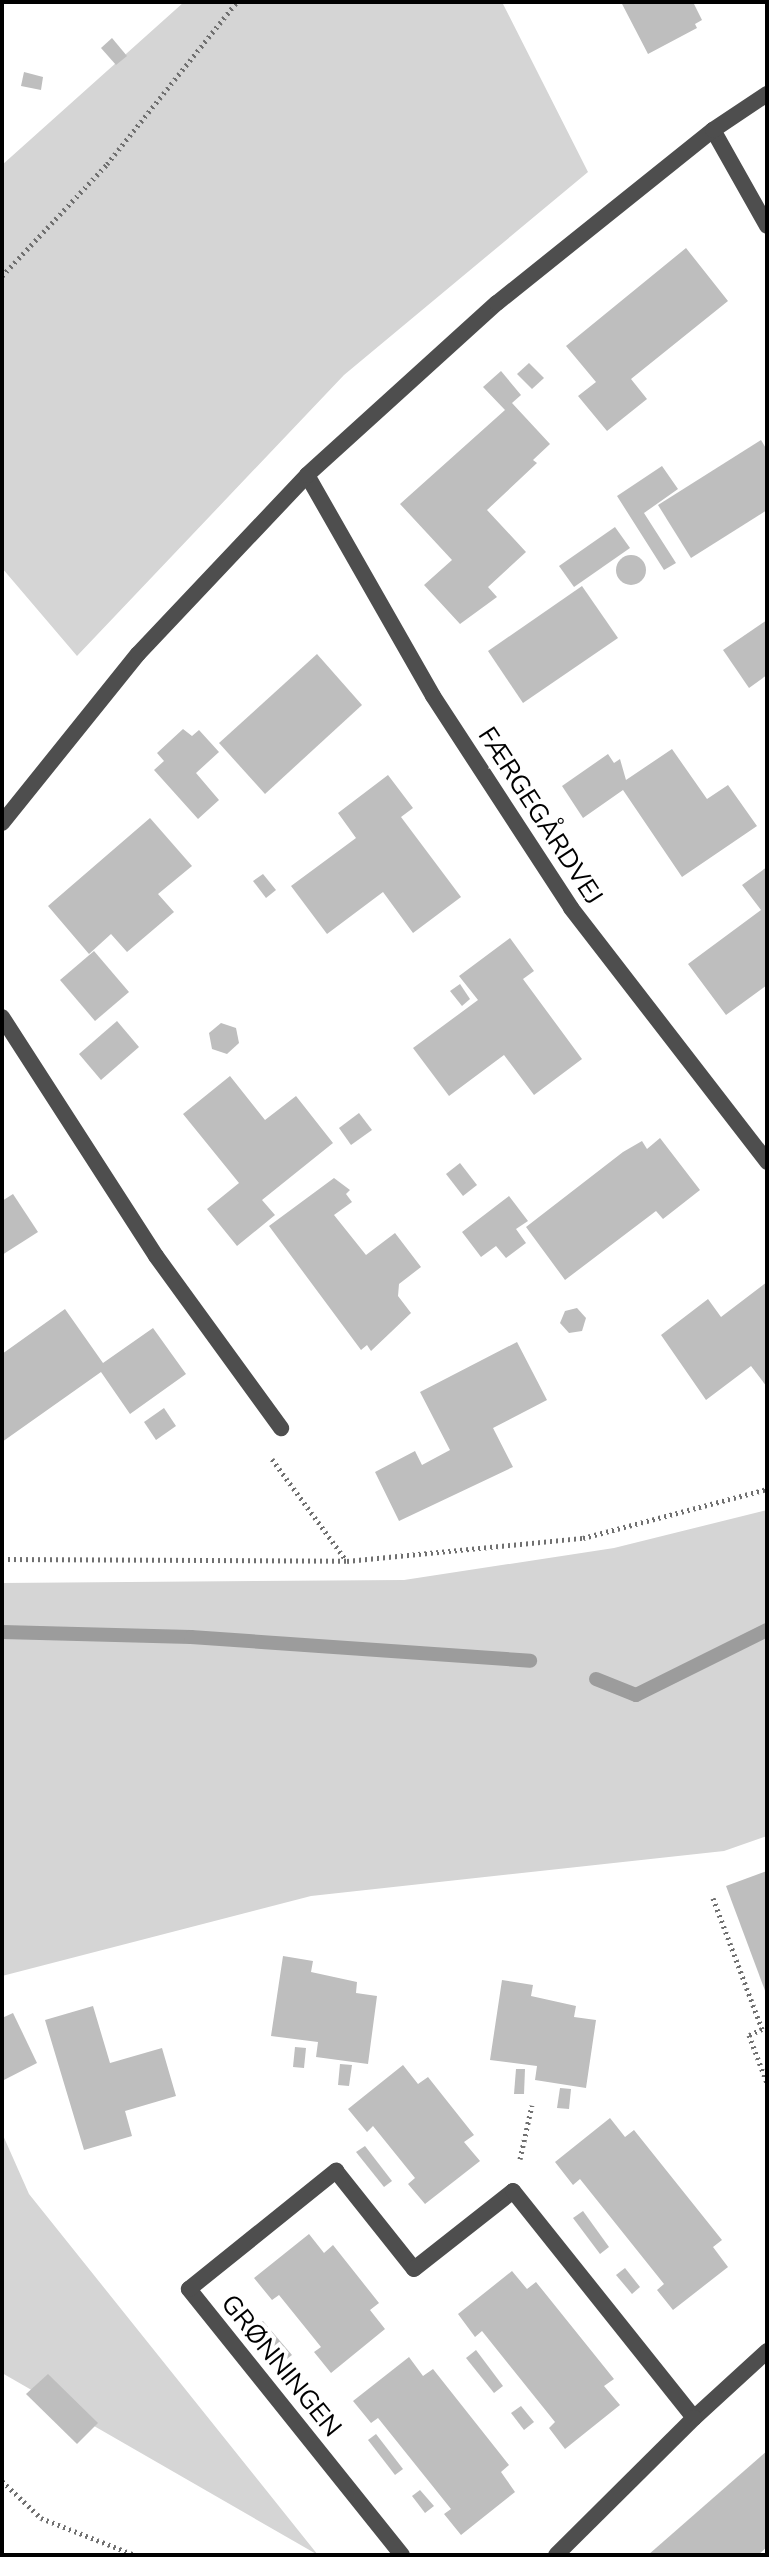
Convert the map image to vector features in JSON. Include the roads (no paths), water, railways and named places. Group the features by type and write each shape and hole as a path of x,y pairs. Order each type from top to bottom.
{"street":[{"path":"2,823 138,654 307,475 497,303 713,130 767,94"},
{"path":"713,130 767,226"},
{"name":"FÆRGEGÅRDVEJ","path":"307,475 433,696 571,908 767,1162"},
{"path":"2,1017 156,1256 281,1428"},
{"name":"GRØNNINGEN","path":"402,2555 189,2289 336,2171 414,2269 513,2191 694,2418"},
{"path":"556,2555 694,2418 767,2351"}],"waterway":[{"path":"596,1679 636,1695 767,1630"},
{"path":"2,1632 191,1637 530,1661"}]}
